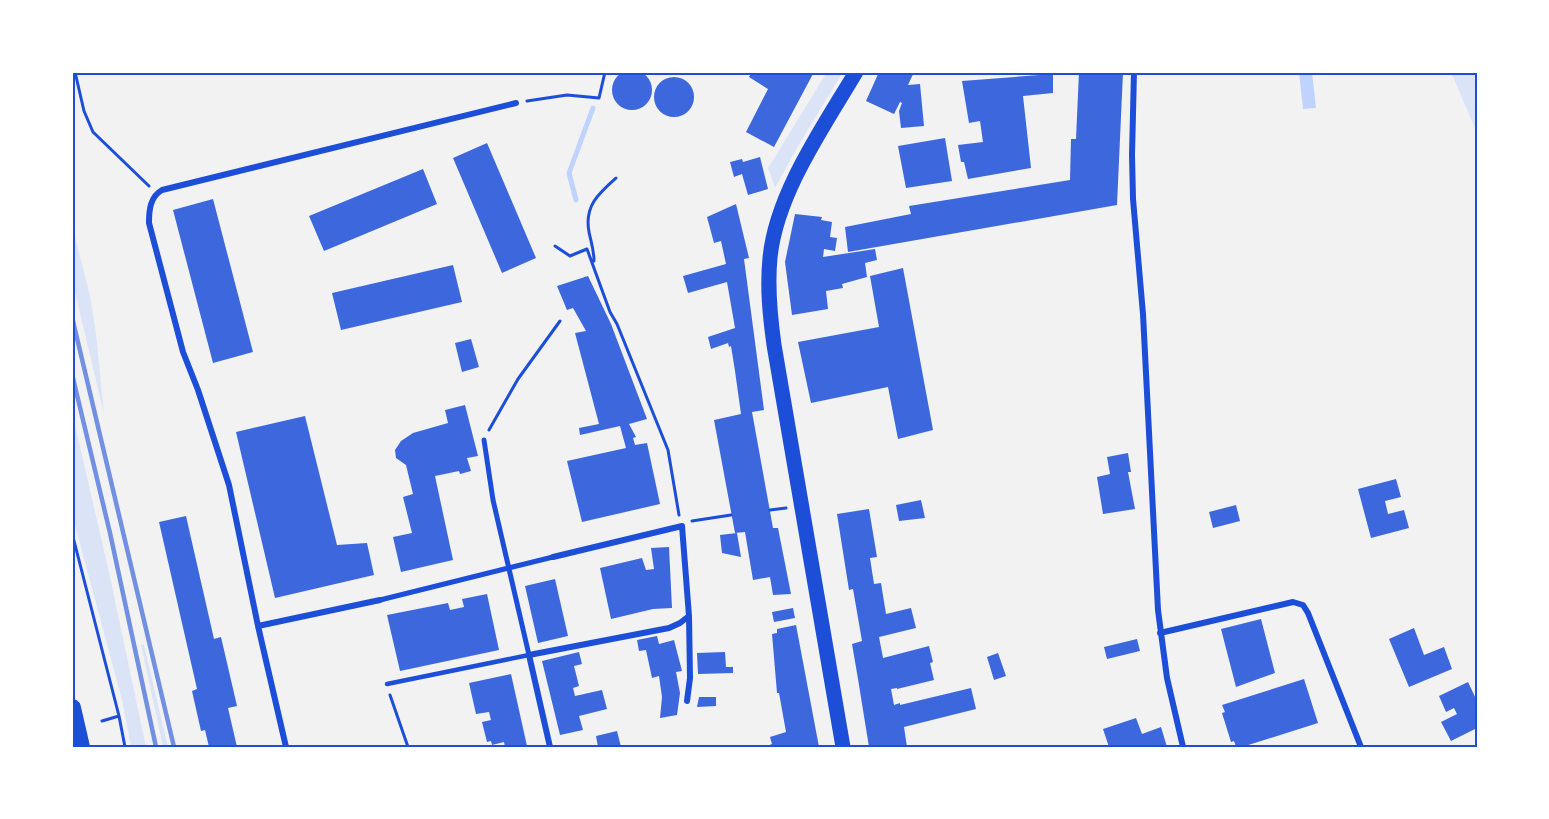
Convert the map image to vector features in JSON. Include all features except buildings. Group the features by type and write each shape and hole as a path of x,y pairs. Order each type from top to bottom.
{"highway":[{"path":"72,708 81,747"}],"main road":[{"path":"843,747 774,345 768,286 770,256 780,215 803,163 856,72"}],"street":[{"path":"1134,72 1133,199 1143,314 1160,633 1167,678 1183,747"},
{"path":"286,747 229,484 183,352 149,223 152,201 159,192 516,103"},
{"path":"484,440 493,500 550,747"},
{"path":"258,626 380,600 681,524 689,616 690,678 687,701"},
{"path":"1160,633 1293,602 1303,605 1360,747"},
{"path":"529,655 669,628 680,624 689,616"}],"lane":[{"path":"387,684 529,655"}],"path":[{"path":"75,72 84,111 93,132 159,192"},
{"path":"516,103 567,94 599,98 606,72"},
{"path":"594,265 594,249 588,230 588,216 596,195 616,178"},
{"path":"555,246 570,256 587,249 610,312 650,402 668,450 681,524"},
{"path":"484,440 518,379 560,321"},
{"path":"691,521 731,515"},
{"path":"72,533 125,747"},
{"path":"387,684 408,747"},
{"path":"102,721 119,716"}],"shaded area":[{"path":"827,72 843,72 775,188 768,168"},
{"path":"1451,72 1477,72 1477,133"},
{"path":"72,225 90,296 104,414 72,280"},
{"path":"72,412 146,747 131,747 122,700 72,514 72,464 75,461 72,450"},
{"path":"141,645 144,645 168,747 163,747"}],"water":[{"path":"1299,72 1312,72 1316,108 1303,109"}],"waterway":[{"path":"576,200 569,173 593,108"}],"railway":[{"path":"72,317 174,747"},
{"path":"72,374 110,533 156,747"}]}
